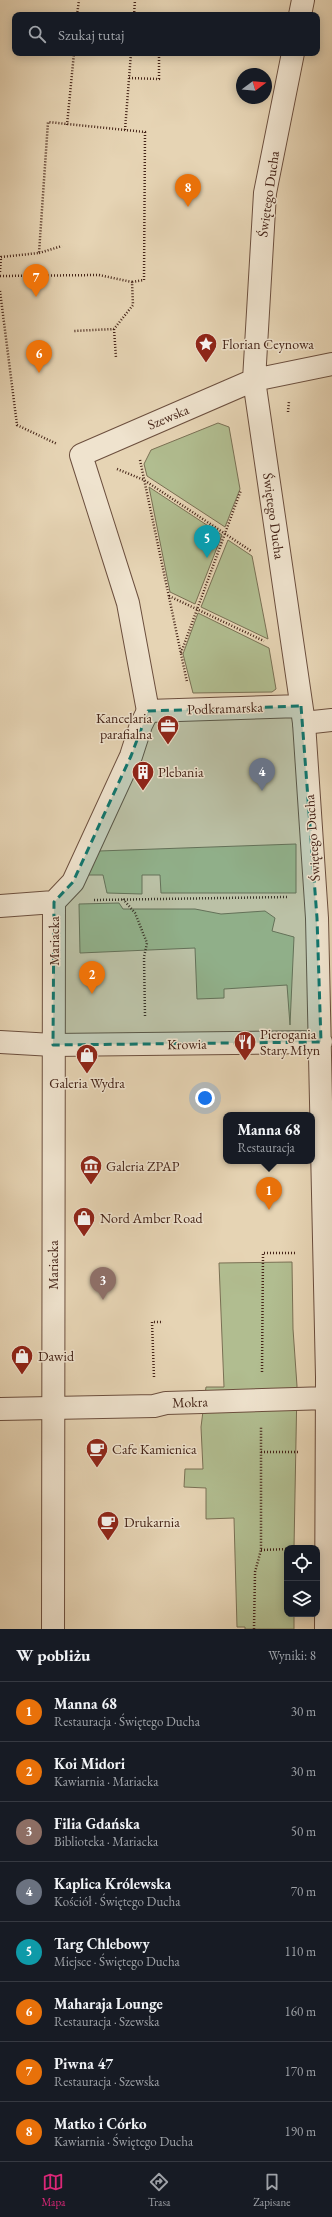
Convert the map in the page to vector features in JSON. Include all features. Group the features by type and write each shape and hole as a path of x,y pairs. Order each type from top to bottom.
{"street":[{"path":"301,12 303,0"},
{"name":"Świętego Ducha","path":"292,56 265,193 254,380 303,715 317,918 329,1377 326,1629"},
{"name":"Szewska","path":"81,455 254,380 332,364"},
{"path":"0,906 54,902 73,882 131,756 141,725 148,711 128,603 81,455"},
{"name":"Podkramarska","path":"148,711 192,710 303,715 332,720"},
{"name":"Mariacka","path":"53,1629 54,902"},
{"name":"Krowia","path":"0,1042 53,1046 321,1042"},
{"name":"Mokra","path":"0,1409 154,1406 166,1403 328,1398"}],"path":[{"path":"77,12 79,0"},
{"path":"134,12 135,0"},
{"path":"67,125 74,56"},
{"path":"125,130 131,56"},
{"path":"129,78 159,79 160,56"},
{"path":"0,276 98,275 132,282 144,280 145,132 48,122 39,253"},
{"path":"0,272 1,257 39,253 62,246"},
{"path":"116,358 114,329 133,305 132,282"},
{"path":"0,291 17,425 81,455"},
{"path":"73,331 114,329"},
{"path":"134,432 192,710"},
{"path":"144,480 256,554"},
{"path":"181,653 242,486"},
{"path":"168,596 266,642"},
{"path":"54,902 123,899 295,897"},
{"path":"123,899 135,912 147,943 144,957 145,1044"},
{"path":"254,1629 255,1572 261,1550 263,1253 302,1253"},
{"path":"154,1406 152,1322 163,1322"},
{"path":"261,1452 301,1452"},
{"path":"261,1550 284,1549"}],"highlighted area":[{"path":"301,706 317,918 321,1042 53,1045 54,902 73,882 131,756 148,711"}],"green space":[{"path":"218,423 229,427 240,489 225,527 147,476 144,464 151,450"},
{"path":"149,487 222,535 195,604 170,592"},
{"path":"228,540 252,556 268,639 201,607"},
{"path":"198,613 269,648 276,689 272,692 193,693 183,654"},
{"path":"296,844 296,893 161,893 160,875 142,875 142,894 107,893 103,875 87,875 99,851"},
{"path":"119,903 123,909 195,909 221,914 265,911 275,918 272,931 294,937 290,1025 287,985 224,989 224,998 197,999 195,948 80,953 79,904"},
{"path":"292,1262 293,1329 297,1386 294,1545 284,1545 284,1617 294,1617 294,1629 245,1629 245,1627 237,1627 234,1518 206,1519 206,1488 184,1487 185,1469 203,1469 201,1427 206,1387 224,1387 219,1263"}],"place":[{"name":"Matko i Córko","path":"188,207"},
{"name":"Piwna 47","path":"36,297"},
{"name":"Florian Ceynowa","path":"206,364"},
{"name":"Maharaja Lounge","path":"39,373"},
{"name":"Targ Chlebowy","path":"207,558"},
{"name":"Kancelaria parafialna","path":"168,746"},
{"name":"Kaplica Królewska","path":"262,791"},
{"name":"Plebania","path":"143,792"},
{"name":"Koi Midori","path":"92,994"},
{"name":"Pierogania Stary Młyn","path":"245,1062"},
{"name":"Galeria Wydra","path":"87,1074"},
{"name":"Galeria ZPAP","path":"91,1186"},
{"name":"Manna 68","path":"269,1210"},
{"name":"Nord Amber Road","path":"84,1238"},
{"name":"Filia Gdańska","path":"103,1300"},
{"name":"Dawid","path":"22,1376"},
{"name":"Cafe Kamienica","path":"97,1468"},
{"name":"Drukarnia","path":"108,1542"}]}
